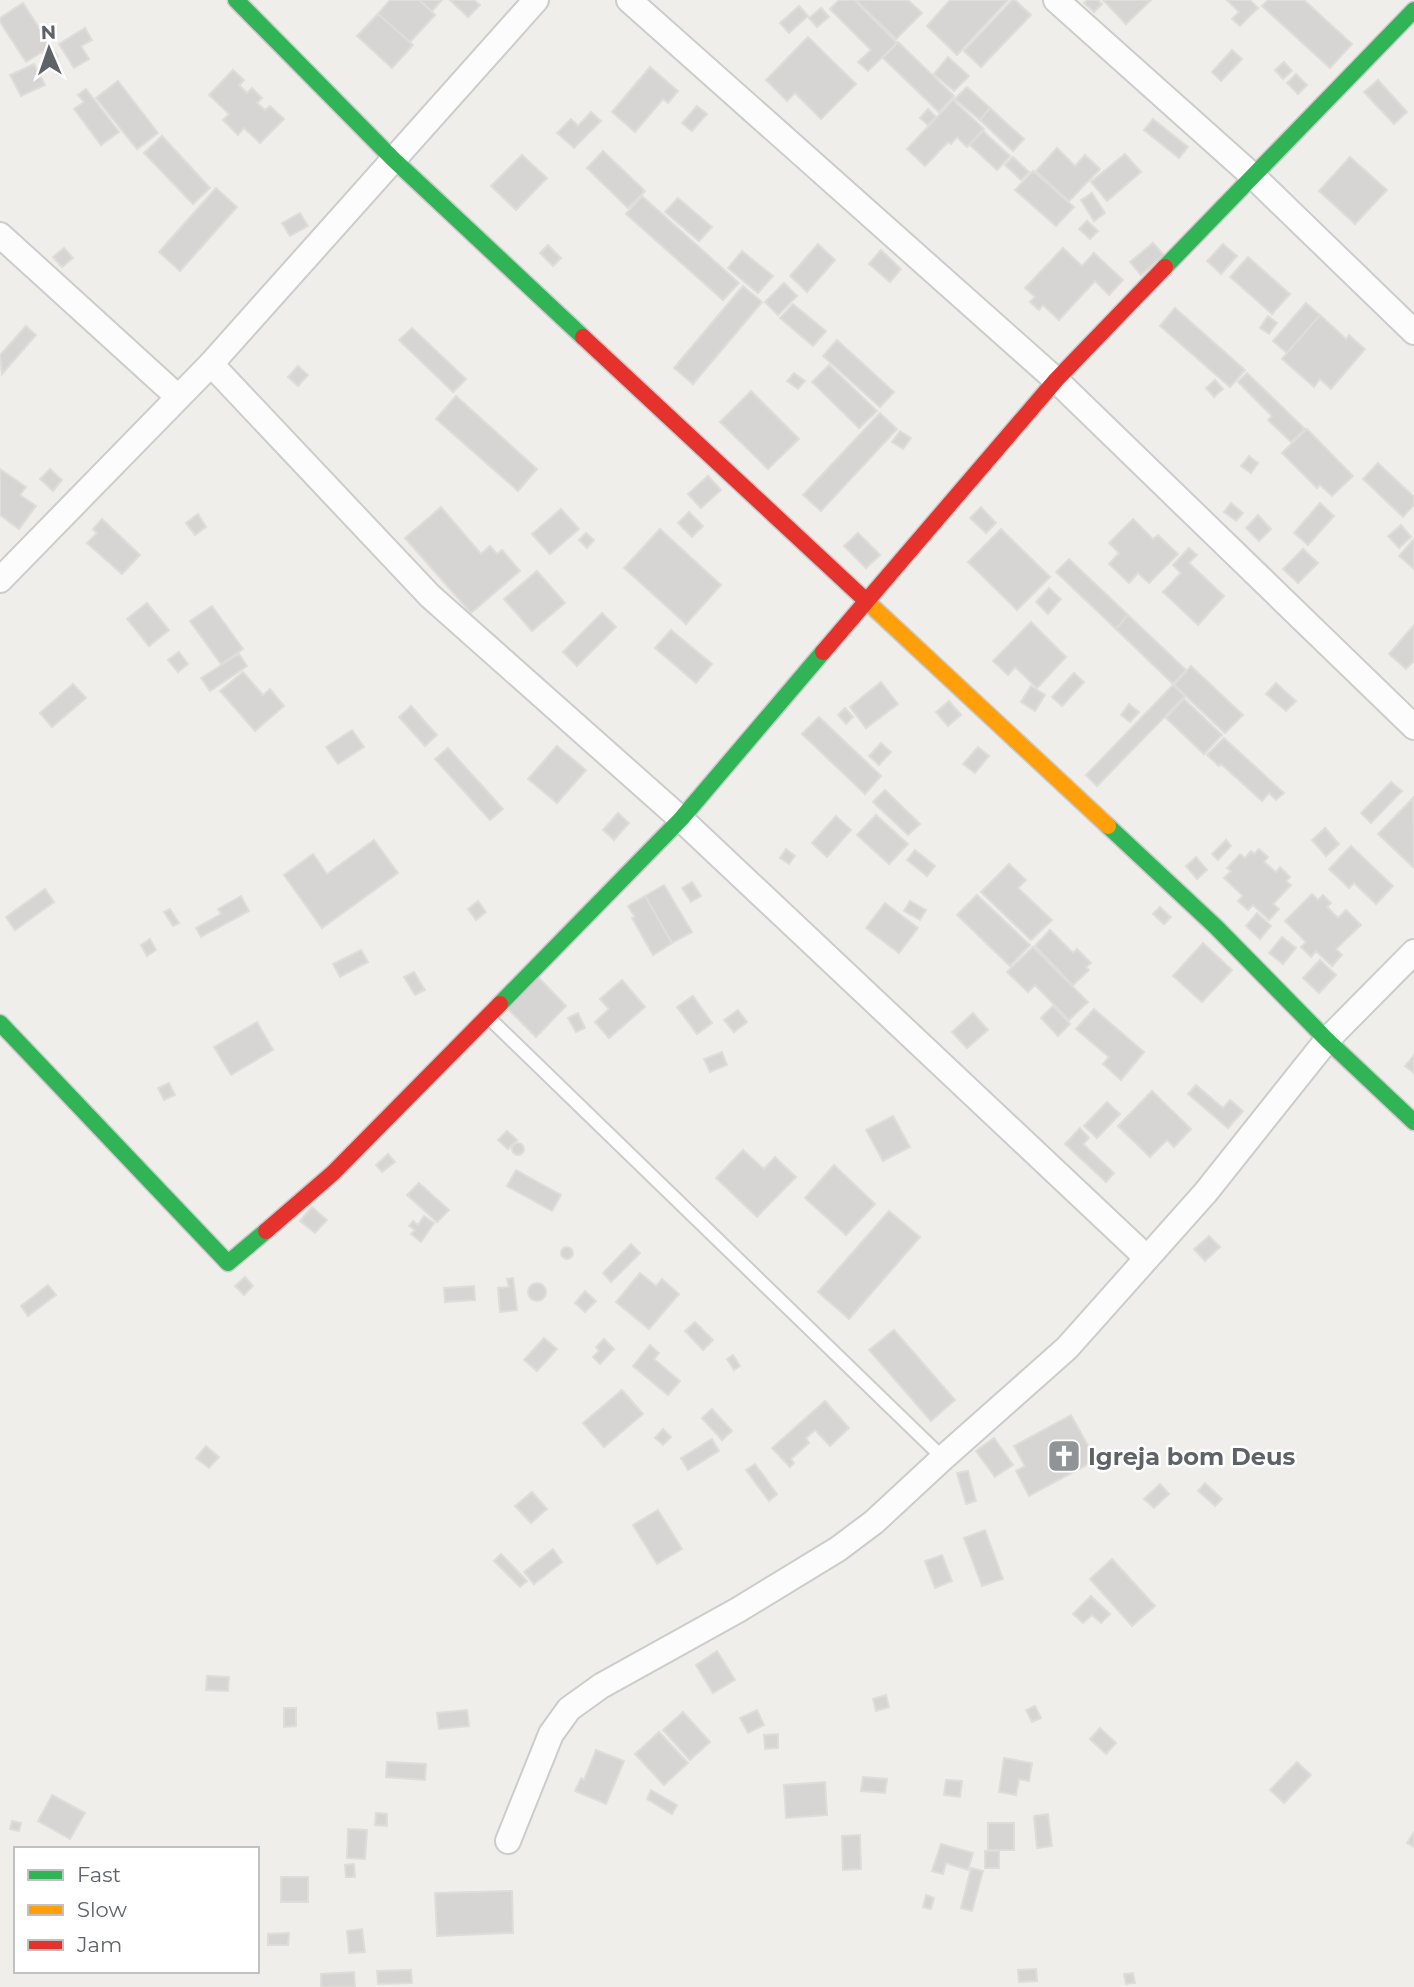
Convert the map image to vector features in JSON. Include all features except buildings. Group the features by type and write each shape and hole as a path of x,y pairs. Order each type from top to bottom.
{"street":[{"path":"236,0 393,159 1216,927 1327,1041 1414,1122"},
{"path":"0,580 211,363 536,0"},
{"path":"629,0 1056,380 1414,727"},
{"path":"1056,0 1254,177 1414,332"},
{"path":"0,1023 228,1263 332,1173 681,819 1056,380 1414,10"},
{"path":"0,235 178,397"},
{"path":"211,363 430,596 681,819 1147,1258"},
{"path":"508,1841 551,1734 569,1709 601,1686 738,1610 838,1549 874,1522 1067,1348 1206,1192 1327,1041 1414,952"}],"lane":[{"path":"486,1016 943,1458"}],"traffic: fast":[{"path":"236,0 393,159 583,337"},
{"path":"1165,267 1414,10"},
{"path":"500,1004 681,819 823,652"},
{"path":"1108,826 1216,927 1327,1040 1414,1122"},
{"path":"0,1023 228,1263 266,1231"}],"traffic: slow":[{"path":"861,596 1108,826"}],"traffic: jam":[{"path":"823,652 1056,380 1165,267"},
{"path":"583,337 861,596"},
{"path":"266,1231 333,1173 500,1004"}],"place":[{"name":"Igreja bom Deus","path":"1064,1456"}]}
